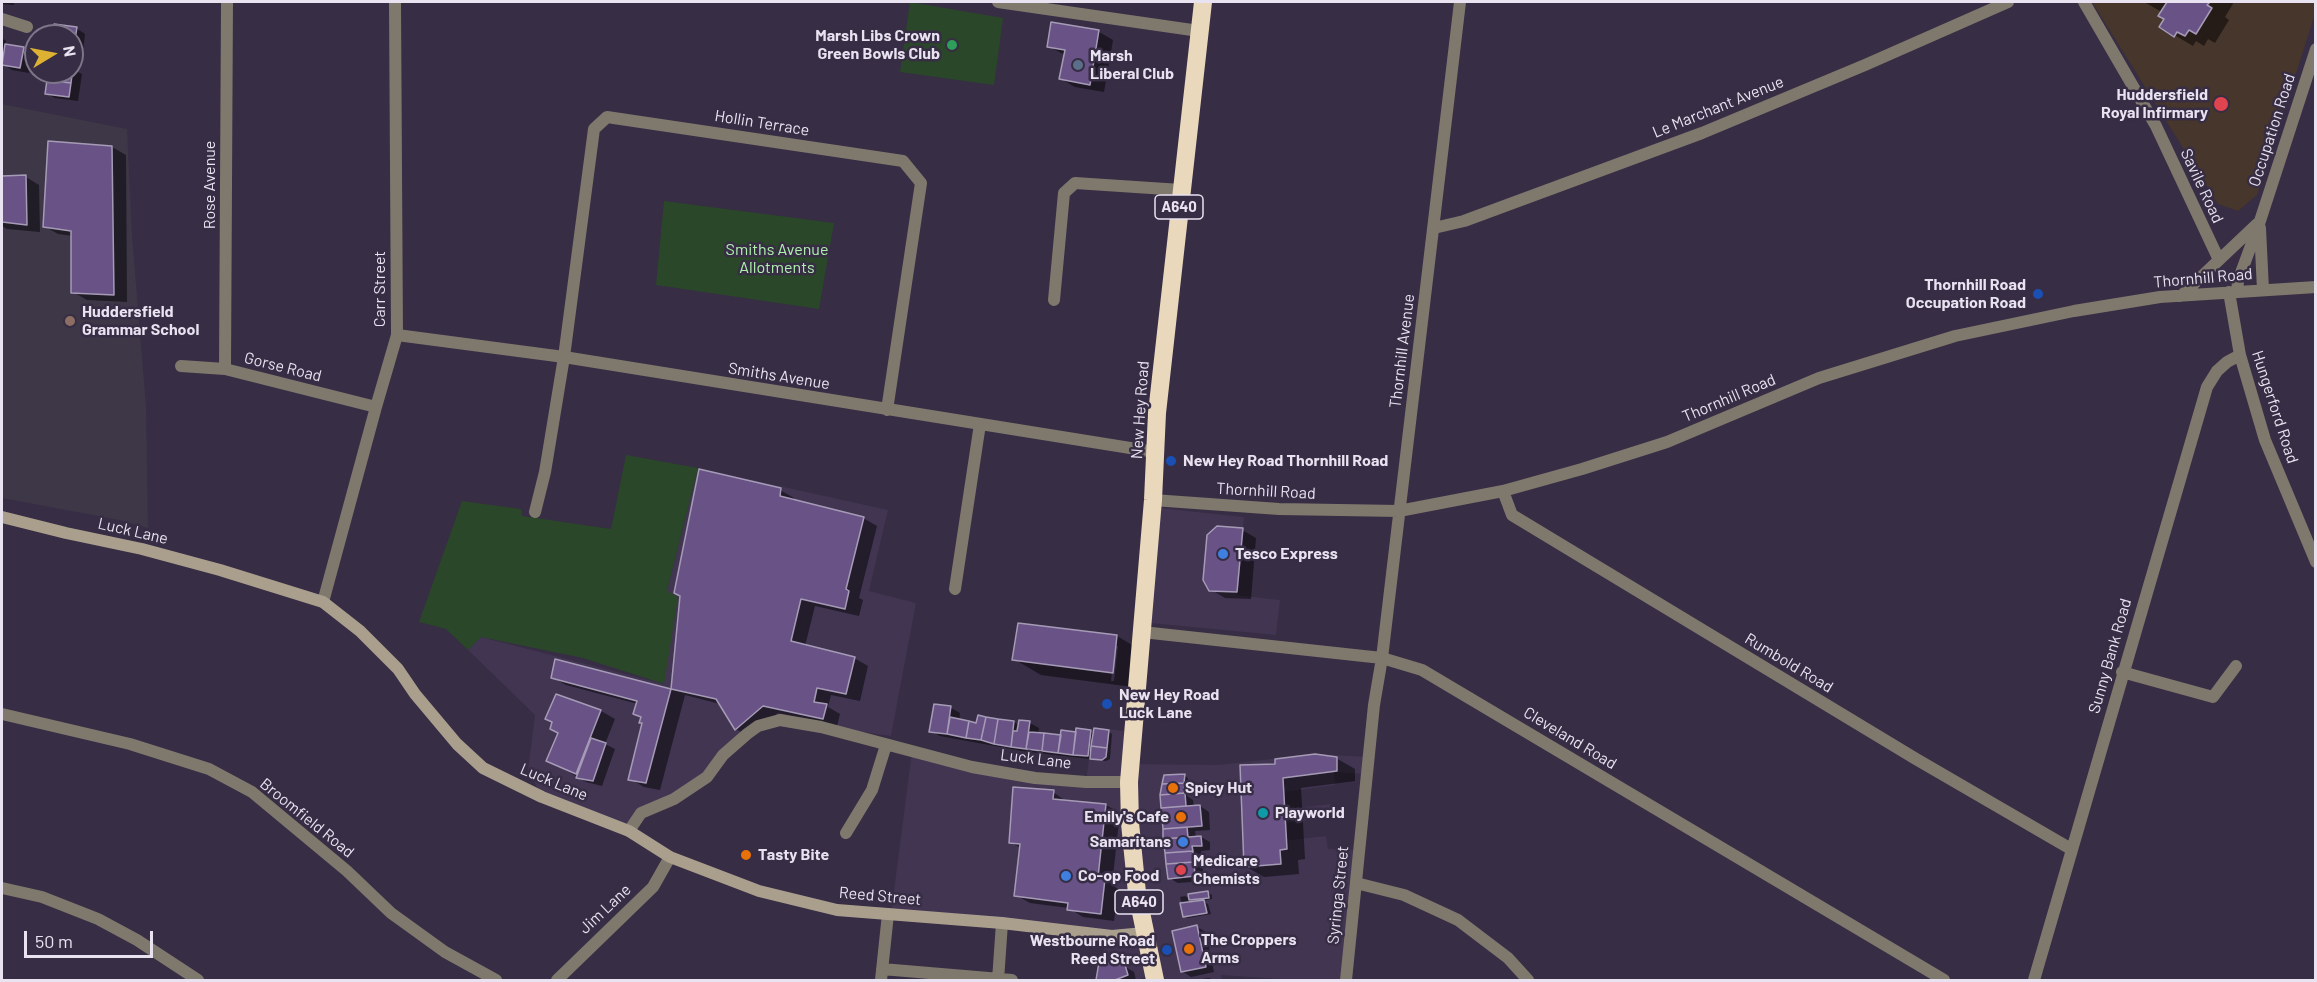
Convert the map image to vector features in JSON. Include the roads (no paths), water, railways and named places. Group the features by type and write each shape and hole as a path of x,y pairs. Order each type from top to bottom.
{"highway":[{"name":"New Hey Road","path":"1144,933 1137,893 1130,823 1129,783 1154,500 1157,413 1203,2"},
{"name":"A640","path":"1144,933 1155,981"}],"street":[{"name":"Rose Avenue","path":"225,369 227,2"},
{"name":"Carr Street","path":"323,602 397,335 395,2"},
{"path":"998,2 1199,31"},
{"name":"Thornhill Avenue","path":"1374,705 1382,658 1460,2"},
{"name":"Le Marchant Avenue","path":"1434,228 1464,221 1702,132 1865,65 2008,2"},
{"name":"Savile Road","path":"2084,2 2156,126 2219,260"},
{"path":"2,19 24,26"},
{"name":"Occupation Road","path":"2233,292 2260,221 2316,49"},
{"name":"Hollin Terrace","path":"564,357 594,129 607,117 903,161 921,183 887,410"},
{"path":"1054,300 1064,193 1075,183 1181,190"},
{"name":"Occupation Road","path":"2181,296 2260,221"},
{"name":"Occupation Road","path":"2260,221 2263,290"},
{"name":"Thornhill Road","path":"1154,500 1279,509 1399,511 1503,491 1582,470 1667,442 1820,378 1955,336 2109,304 2181,296 2316,287"},
{"name":"Hungerford Road","path":"2233,292 2240,355 2265,440 2316,562"},
{"name":"Smiths Avenue","path":"397,335 564,357 1155,452"},
{"name":"Sunny Bank Road","path":"2034,981 2122,672 2207,387 2222,366 2240,355"},
{"path":"535,512 545,472 564,357"},
{"name":"Gorse Road","path":"181,366 225,369 376,407"},
{"path":"955,589 980,424"},
{"name":"Rumbold Road","path":"1503,491 1512,514 1916,759 2071,849"},
{"name":"Luck Lane","path":"2,517 141,549 220,570 323,602 360,631 398,669 415,694 457,744 483,768 542,797 628,831 641,813 674,800 707,777 723,755 747,734 758,726 780,720 821,727 972,767 1035,777 1129,783"},
{"name":"Cleveland Road","path":"1142,632 1382,658 1422,670 1944,981"},
{"path":"2122,672 2213,698 2236,666"},
{"name":"Syringa Street","path":"1346,981 1374,705"},
{"name":"Broomfield Road","path":"2,714 130,744 209,770 252,792 339,864 391,912 445,952 496,981"},
{"path":"846,833 872,790 886,745"},
{"name":"Reed Street","path":"628,831 670,857 759,891 837,910 1002,923 1112,936 1144,933"},
{"name":"Jim Lane","path":"556,981 653,887 670,857"},
{"path":"1356,883 1404,895 1458,920 1508,958 1528,981"},
{"path":"2,888 42,897 98,919 137,940 198,981"},
{"path":"888,914 881,975 1012,981"},
{"path":"998,980 1002,923"}],"place":[{"name":"Marsh Libs Crown Green Bowls Club","path":"952,45"},
{"name":"Marsh Liberal Club","path":"1078,65"},
{"name":"Huddersfield Royal Infirmary","path":"2221,104"},
{"name":"Thornhill Road Occupation Road","path":"2038,294"},
{"name":"Huddersfield Grammar School","path":"70,321"},
{"name":"New Hey Road Thornhill Road","path":"1171,461"},
{"name":"Tesco Express","path":"1223,554"},
{"name":"New Hey Road Luck Lane","path":"1107,704"},
{"name":"Spicy Hut","path":"1173,788"},
{"name":"Playworld","path":"1263,813"},
{"name":"Emily's Cafe","path":"1181,817"},
{"name":"Samaritans","path":"1183,842"},
{"name":"Tasty Bite","path":"746,855"},
{"name":"Medicare Chemists","path":"1181,870"},
{"name":"Co-op Food","path":"1066,876"},
{"name":"The Croppers Arms","path":"1189,949"},
{"name":"Westbourne Road Reed Street","path":"1167,950"}],"park label":[{"name":"Smiths Avenue Allotments","path":"777,259"}]}
